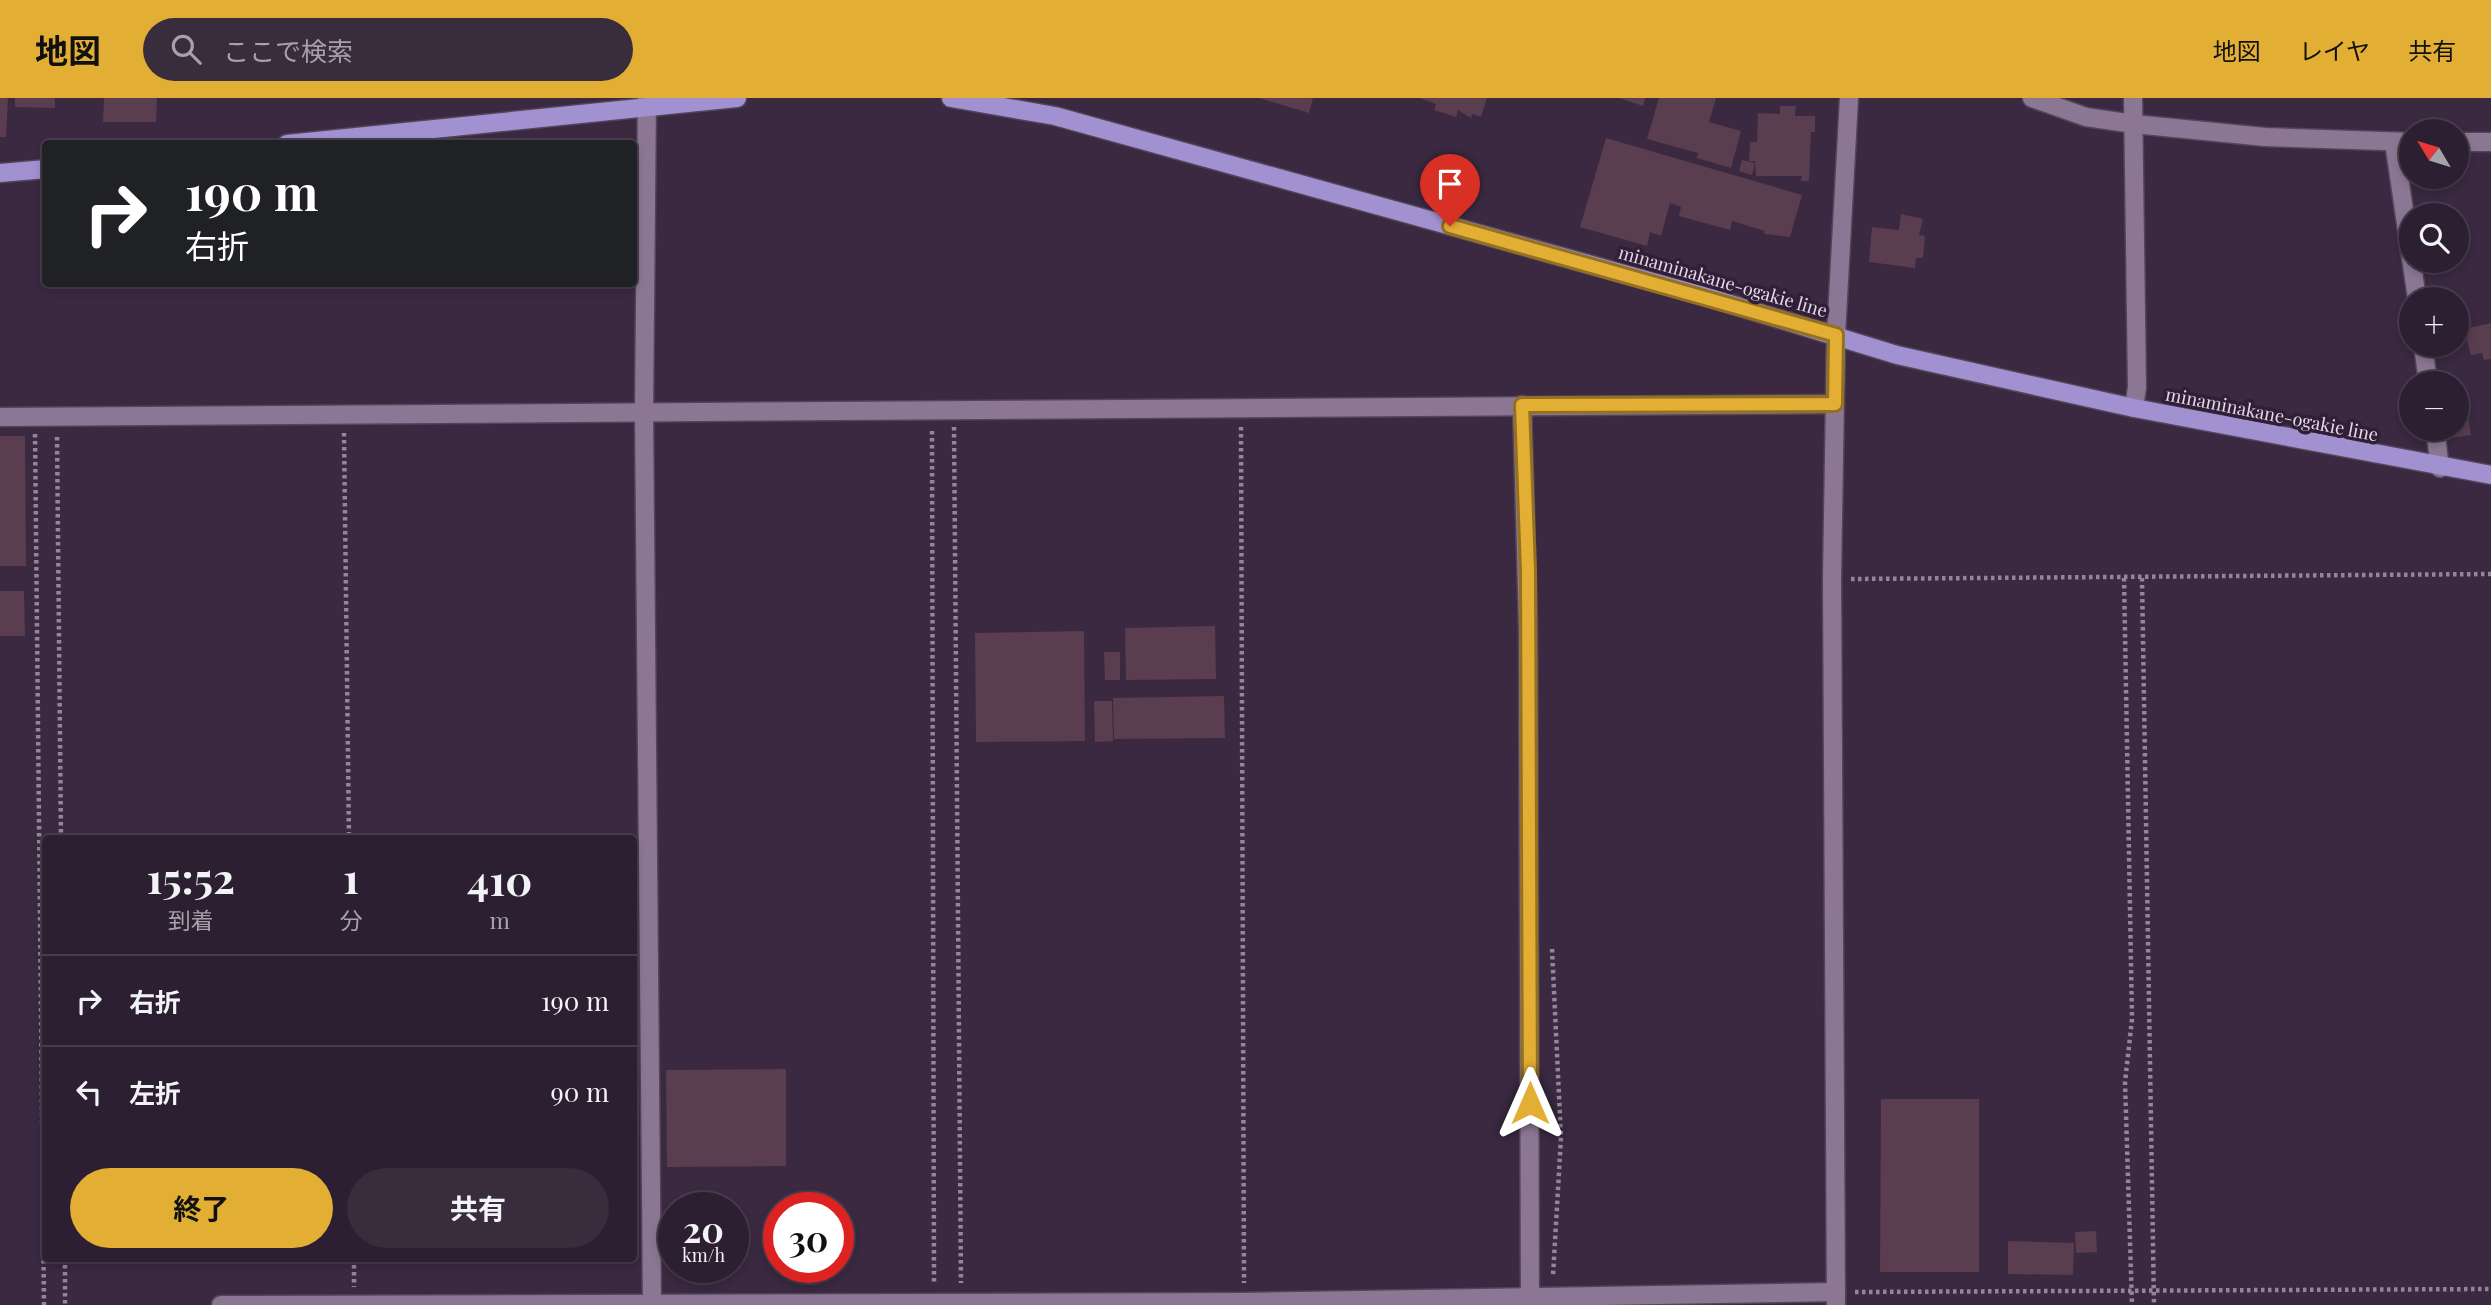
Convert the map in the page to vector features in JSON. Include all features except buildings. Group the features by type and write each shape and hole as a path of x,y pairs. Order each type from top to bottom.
{"main road":[{"path":"321,140 646,102 737,98"},
{"name":"minaminakane-ogakie line","path":"951,98 1055,116 1836,335 1897,355 2134,408 2440,468 2491,475"},
{"path":"0,173 42,169"}],"street":[{"path":"220,1305 1530,1302 1836,1298 1832,579 1836,335 1849,98"},
{"path":"2032,98 2087,117 2134,124 2265,137 2399,142"},
{"path":"2133,98 2137,387 2134,408"},
{"path":"646,102 644,412 652,1303"},
{"path":"2469,142 2491,142"},
{"path":"2407,189 2416,287"},
{"path":"0,417 1835,404"},
{"path":"1522,405 1528,653 1530,1302"},
{"path":"2437,441 2440,468"}],"path":[{"path":"1241,409 1244,1302"},
{"path":"932,411 934,1303"},
{"path":"954,411 961,1303"},
{"path":"344,415 349,835"},
{"path":"57,416 61,835"},
{"path":"34,417 42,1127"},
{"path":"1832,579 2491,574"},
{"path":"2124,578 2132,1019 2125,1082 2132,1305"},
{"path":"2141,578 2154,1305"},
{"path":"44,1262 44,1305"},
{"path":"65,1262 65,1305"},
{"path":"1836,1298 2132,1291 2491,1289"}],"route":[{"path":"1450,226 1836,335 1835,404 1522,405 1528,571 1530,1103"}]}
